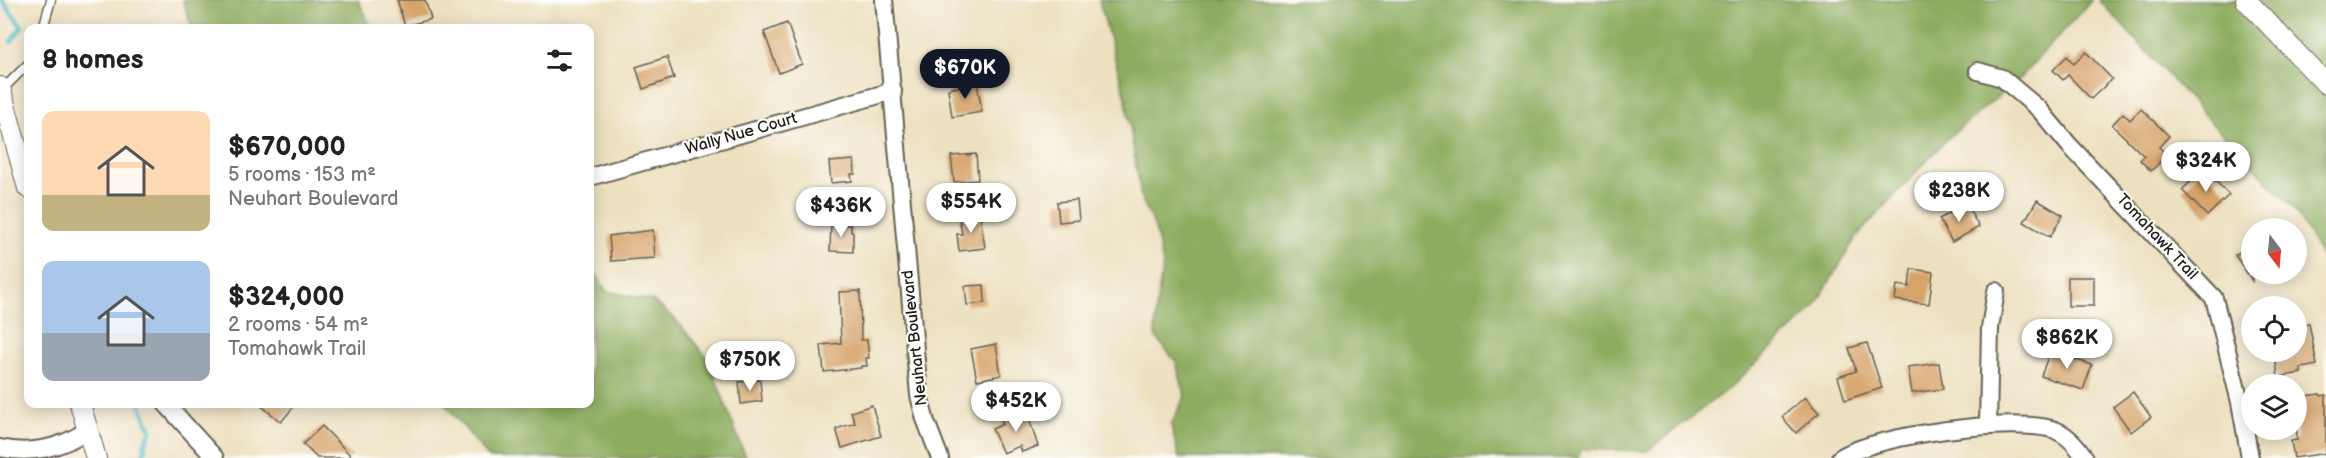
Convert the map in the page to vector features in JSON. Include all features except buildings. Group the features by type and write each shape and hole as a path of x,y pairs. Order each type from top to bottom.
{"street":[{"name":"Neuhart Boulevard","path":"884,0 919,395 925,420 940,458"},
{"path":"2246,0 2326,84"},
{"name":"Tomahawk Trail","path":"1978,71 2002,78 2039,109 2069,145 2214,297 2240,402 2250,458"},
{"path":"1,89 24,173"},
{"name":"Wally Nue Court","path":"594,176 892,92"},
{"path":"1988,425 1990,328 1996,291"},
{"path":"81,408 96,458"},
{"path":"170,408 215,458"},
{"path":"1840,458 1850,451 1879,442 1988,425 2024,424 2056,431 2076,445 2085,458"},
{"path":"0,448 47,449 71,441 87,430"}],"lane":[{"path":"45,24 51,0"},
{"path":"1,89 24,68"}],"green space":[{"path":"183,0 358,0 370,24 191,24"},
{"path":"1099,0 2092,0 2017,81 1946,140 1857,236 1813,309 1733,385 1647,451 1581,449 1578,458 1179,458 1171,425 1185,396 1176,362 1155,336 1156,308 1163,264 1155,228 1141,197 1125,95"},
{"path":"2099,0 2326,0 2326,264 2307,231 2307,218 2299,218 2293,207 2208,119"},
{"path":"594,271 606,291 653,301 677,321 708,359 746,458 489,458 448,408 594,408"}],"waterway":[{"path":"2,0 22,27 11,41"},
{"path":"142,408 151,431 145,443 144,458"}]}
